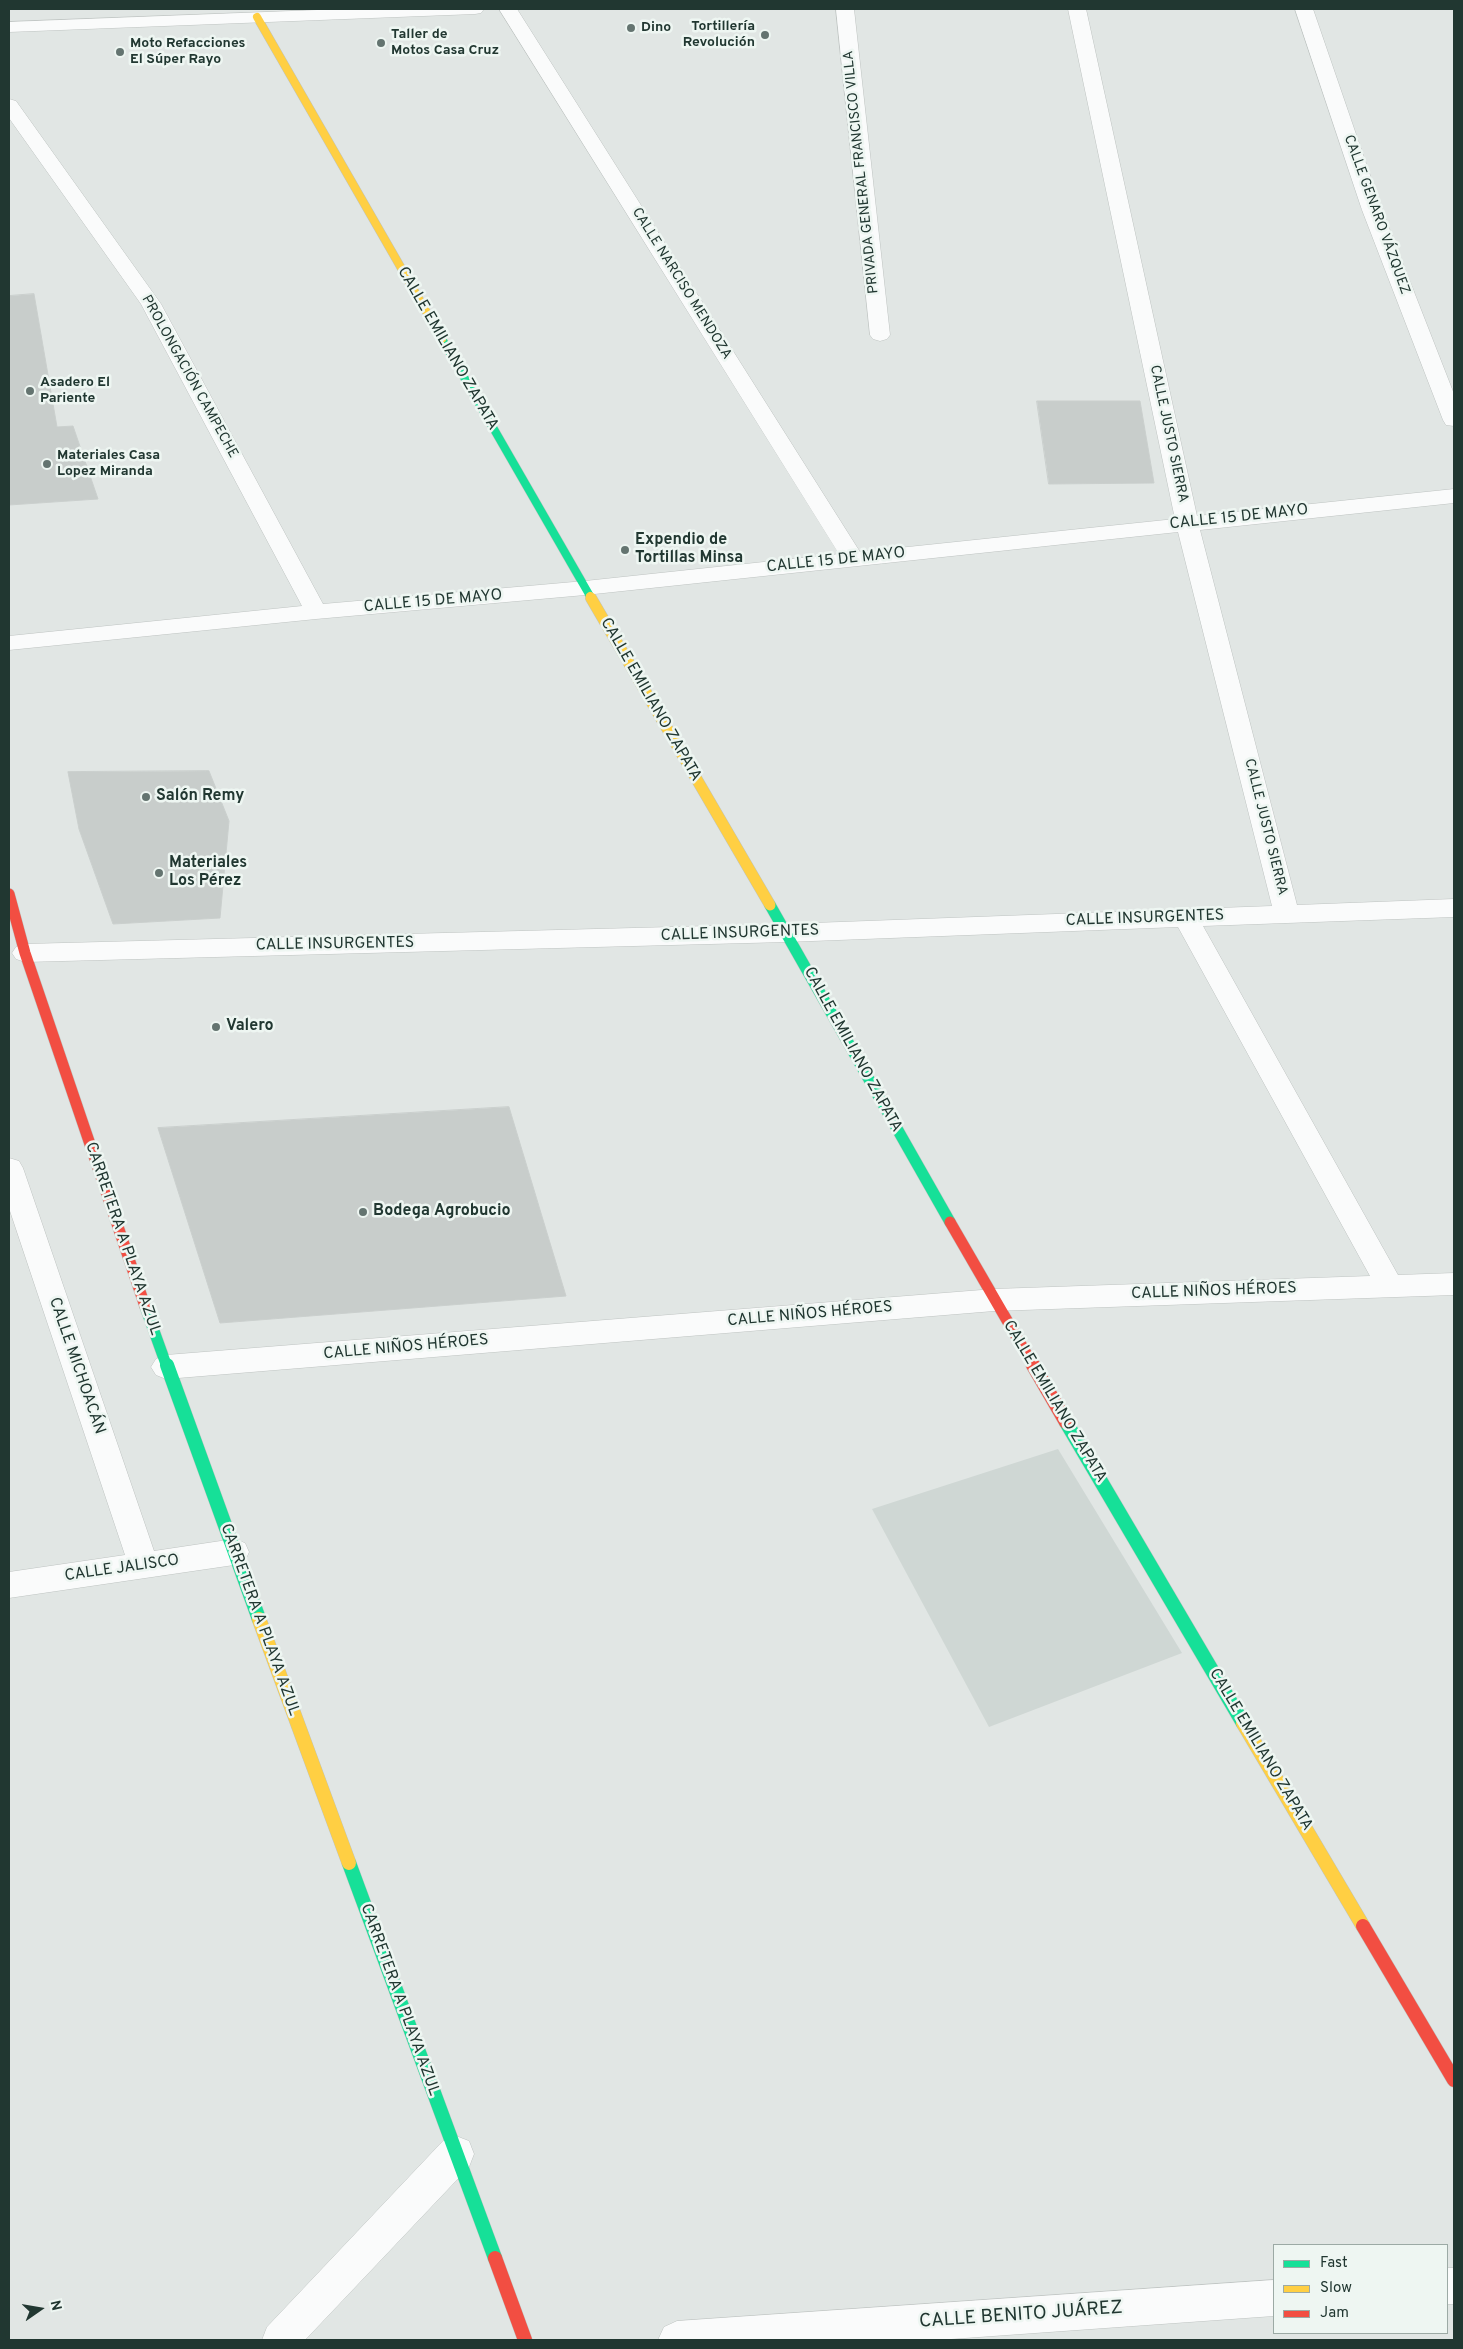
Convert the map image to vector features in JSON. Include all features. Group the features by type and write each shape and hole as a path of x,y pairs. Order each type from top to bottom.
{"street":[{"path":"9,27 257,17 333,11 475,9"},
{"name":"CALLE NARCISO MENDOZA","path":"508,9 853,559"},
{"name":"PRIVADA GENERAL FRANCISCO VILLA","path":"844,9 880,335"},
{"name":"CALLE JUSTO SIERRA","path":"1077,9 1187,523 1287,914"},
{"name":"CALLE GENARO VÁZQUEZ","path":"1304,9 1372,210 1454,420"},
{"name":"CALLE EMILIANO ZAPATA","path":"257,17 584,588 786,933 994,1300 1454,2080"},
{"name":"PROLONGACIÓN CAMPECHE","path":"9,105 151,304 316,612"},
{"name":"CALLE 15 DE MAYO","path":"9,643 316,612 584,588 1454,496"},
{"name":"CARRETERA A PLAYA AZUL","path":"9,894 25,953 166,1368 524,2340"},
{"name":"CALLE INSURGENTES","path":"25,953 786,933 1454,908"},
{"path":"1185,917 1390,1286"},
{"name":"CALLE MICHOACÁN","path":"9,1168 144,1565"},
{"name":"CALLE NIÑOS HÉROES","path":"166,1368 994,1300 1454,1284"},
{"name":"CALLE JALISCO","path":"9,1585 234,1552"},
{"path":"280,2340 456,2154"},
{"name":"CALLE BENITO JUÁREZ","path":"677,2340 1273,2298"}],"shaded area":[{"path":"1058,1449 1182,1653 989,1727 872,1509"}],"building":[{"path":"34,294 57,427 73,426 98,499 9,505 9,296"},
{"path":"1037,401 1140,401 1154,483 1049,484"},
{"name":"Materiales Los Pérez","path":"209,771 229,821 220,918 113,924 79,829 68,772"},
{"name":"Bodega Agrobucio","path":"509,1107 566,1296 220,1323 158,1128"}],"traffic: fast":[{"path":"442,339 590,596"},
{"path":"770,905 950,1222"},
{"path":"145,1306 259,1619"},
{"path":"1066,1422 1243,1723"},
{"path":"349,1863 495,2258"}],"traffic: slow":[{"path":"257,17 442,339"},
{"path":"590,596 770,905"},
{"path":"259,1619 349,1863"},
{"path":"1243,1723 1363,1926"}],"traffic: jam":[{"path":"9,894 25,953 145,1306"},
{"path":"950,1222 1066,1422"},
{"path":"1363,1926 1454,2080"},
{"path":"495,2258 525,2340"}],"place":[{"name":"Dino","path":"631,28"},
{"name":"Tortillería Revolución","path":"765,35"},
{"name":"Taller de Motos Casa Cruz","path":"381,43"},
{"name":"Moto Refacciones El Súper Rayo","path":"120,52"},
{"name":"Asadero El Pariente","path":"30,391"},
{"name":"Materiales Casa Lopez Miranda","path":"47,464"},
{"name":"Expendio de Tortillas Minsa","path":"625,550"},
{"name":"Salón Remy","path":"146,797"},
{"name":"Materiales Los Pérez","path":"159,873"},
{"name":"Valero","path":"216,1027"},
{"name":"Bodega Agrobucio","path":"363,1212"}]}
